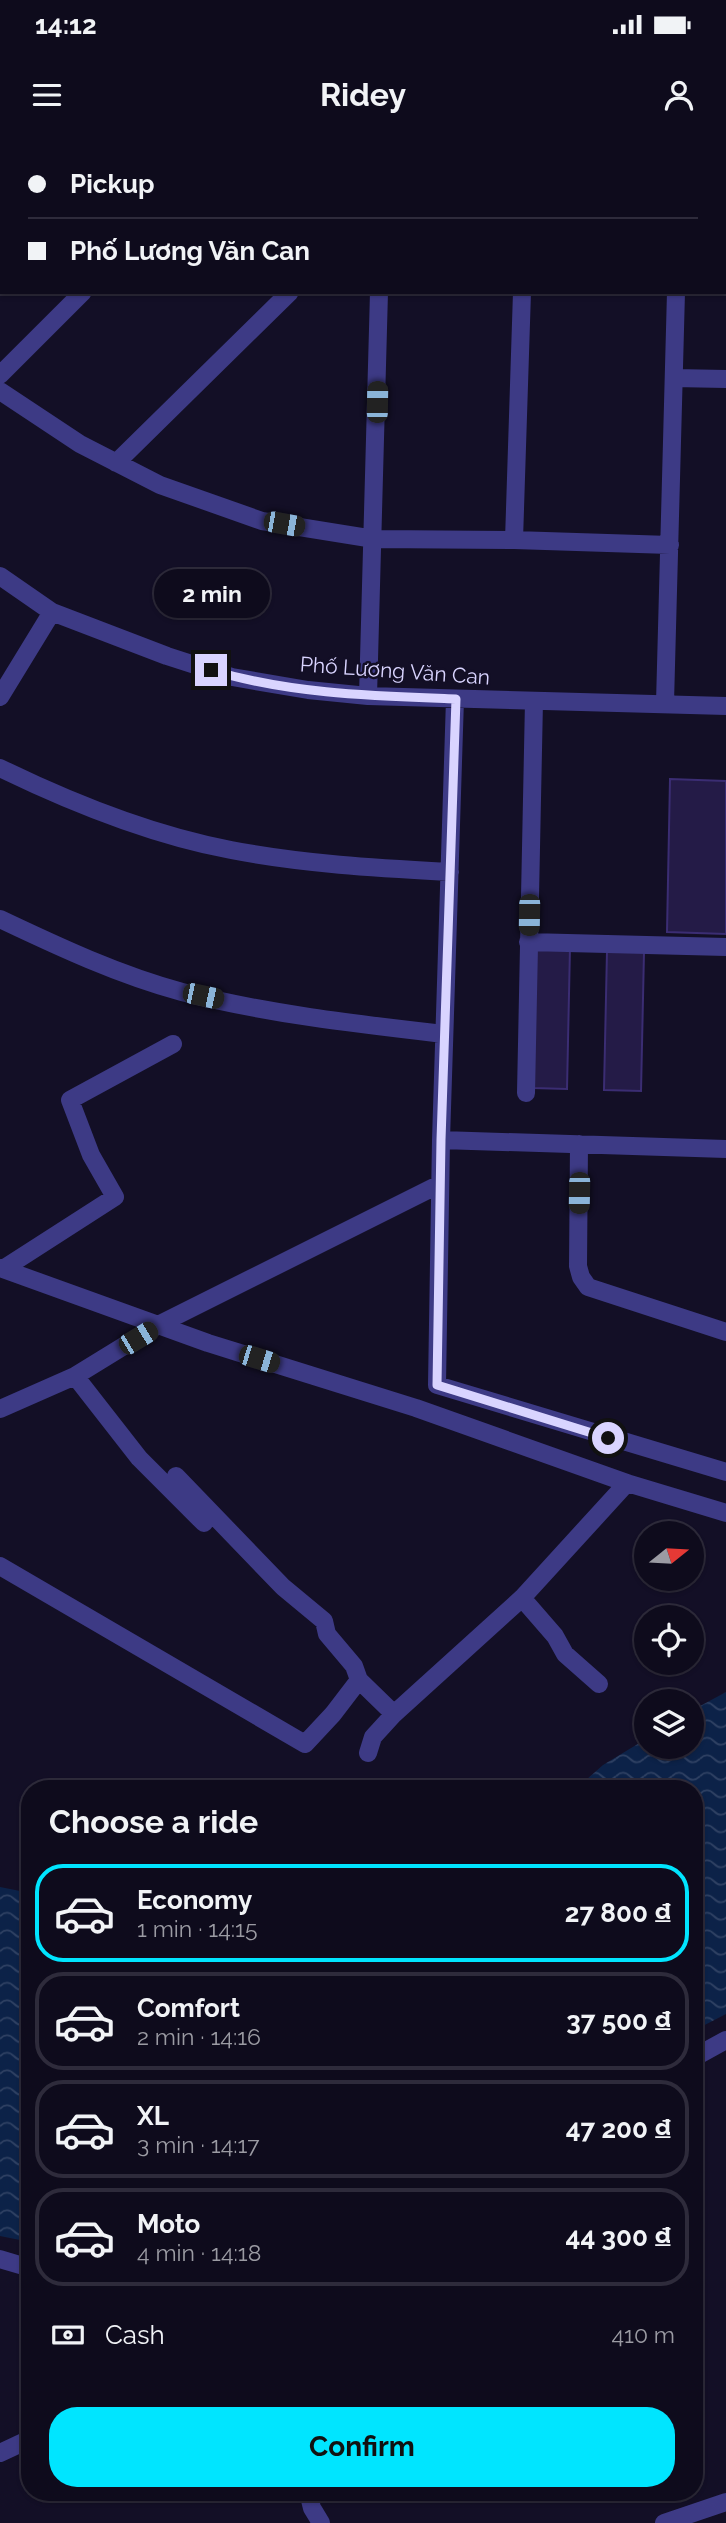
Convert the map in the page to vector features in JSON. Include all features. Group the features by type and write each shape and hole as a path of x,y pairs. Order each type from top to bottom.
{"street":[{"path":"0,375 81,294"},
{"path":"116,463 288,294"},
{"path":"368,696 379,294"},
{"path":"514,540 522,294"},
{"path":"665,703 676,294"},
{"path":"674,378 726,379"},
{"path":"0,391 80,444 160,485 262,521 374,539 670,545"},
{"name":"Phố Lương Văn Can","path":"0,576 52,612 167,656 232,677 308,690 368,696 726,706"},
{"path":"0,697 52,612"},
{"path":"415,1408 437,1385 441,1140 456,699"},
{"path":"526,1093 534,701"},
{"path":"0,768 57,796 156,832 232,850 351,866 450,872"},
{"path":"0,919 79,957 181,992 351,1024 444,1034"},
{"path":"528,942 726,947"},
{"path":"1,1268 115,1197 91,1154 70,1100 173,1044"},
{"path":"441,1140 726,1149"},
{"path":"579,1144 578,1266 588,1287 726,1332"},
{"path":"0,1409 75,1376 159,1325 440,1184"},
{"path":"1,1268 159,1325 415,1408 627,1483 726,1513"},
{"path":"75,1376 139,1458 215,1534"},
{"path":"437,1385 726,1472"},
{"path":"176,1476 283,1587 324,1621 327,1634 354,1666 359,1680 394,1714"},
{"path":"368,1753 373,1737 394,1714 522,1598 627,1483"},
{"path":"0,1566 305,1744 359,1680"},
{"path":"522,1598 555,1636 565,1654 599,1684"},
{"path":"703,2053 725,2043"},
{"path":"0,2259 21,2265"},
{"path":"0,2453 21,2443"},
{"path":"311,2501 321,2523"},
{"path":"664,2523 726,2502"}],"water":[{"path":"726,1692 726,2014 703,2026 703,1780 586,1780 603,1765 634,1746 634,1759 704,1759 704,1704"},
{"path":"0,1887 21,1891 21,2240 0,2236"}],"building":[{"path":"670,779 726,781 726,934 667,932"},
{"path":"536,946 570,947 567,1089 533,1088"},
{"path":"607,951 644,952 641,1091 604,1090"}],"route":[{"path":"211,670 232,677 308,690 368,696 456,699 441,1140 437,1385 608,1438"}]}
